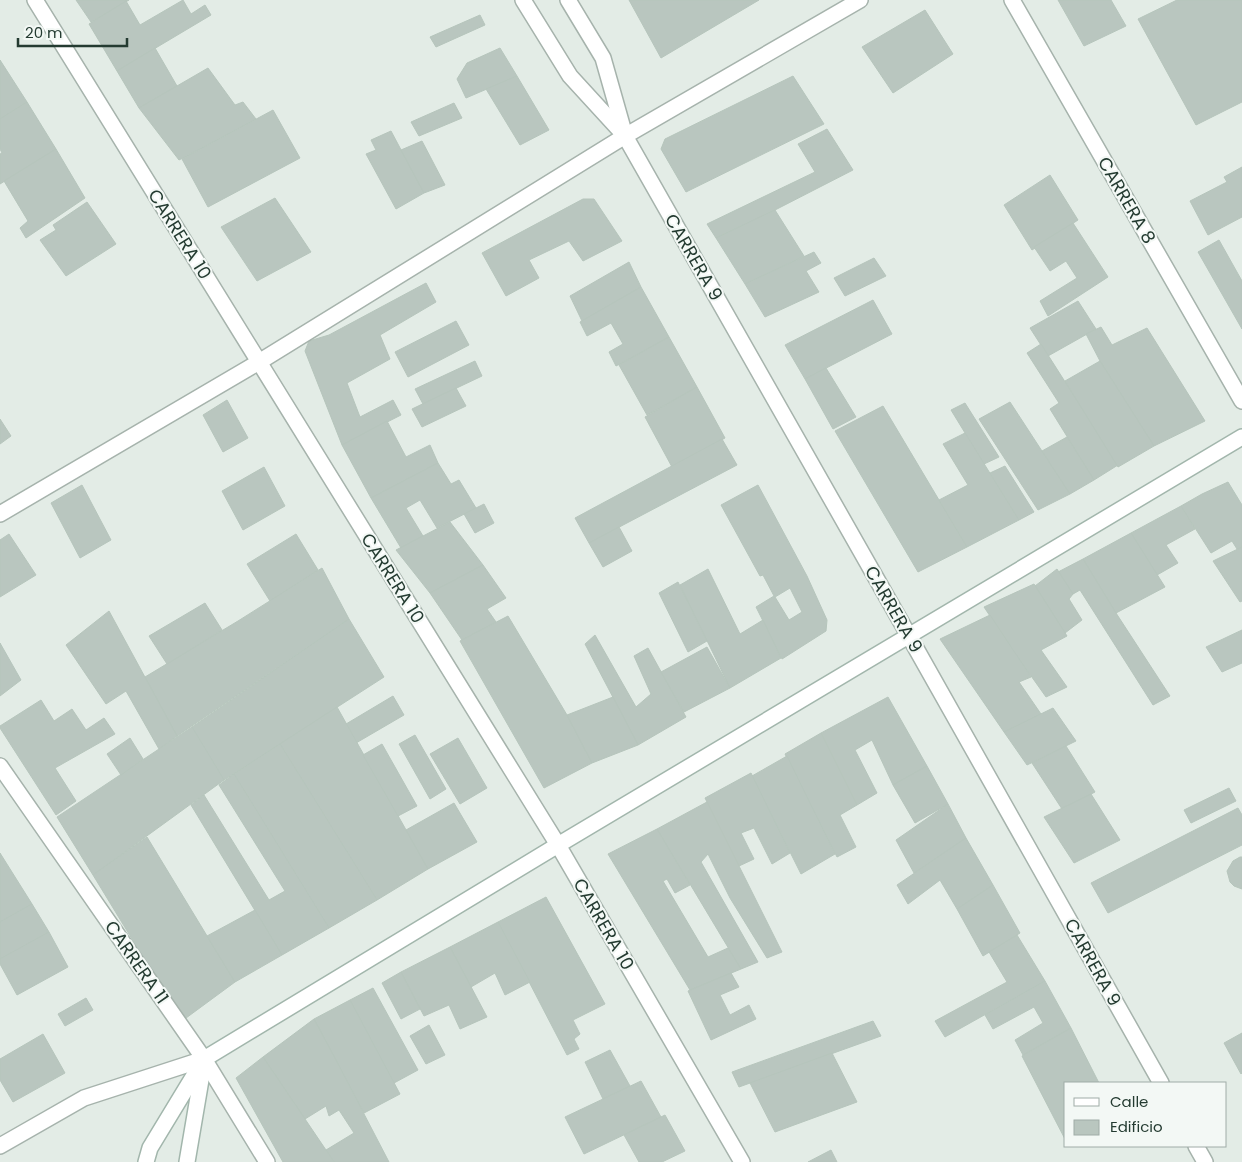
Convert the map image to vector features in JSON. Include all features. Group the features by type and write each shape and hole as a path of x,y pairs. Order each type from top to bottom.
{"street":[{"name":"CARRERA 10","path":"35,0 558,845 742,1162"},
{"name":"CARRERA 9","path":"523,0 570,76 625,136 1160,1082"},
{"name":"CARRERA 9","path":"568,0 603,58 625,136"},
{"path":"0,514 259,362 625,136 860,0"},
{"name":"CARRERA 8","path":"1012,0 1242,401"},
{"path":"0,1146 84,1098 204,1059 558,845 1242,437"},
{"name":"CARRERA 11","path":"0,766 204,1059 267,1162"},
{"path":"146,1162 150,1148 204,1059"},
{"path":"187,1162 204,1059"},
{"path":"1197,1147 1205,1162"}],"building":[{"path":"76,0 129,0 91,22"},
{"path":"183,0 191,14 205,5 211,15 117,71 89,24 126,1 140,25"},
{"path":"629,0 759,0 661,58"},
{"path":"1058,0 1111,0 1126,26 1084,46"},
{"path":"1177,0 1242,0 1242,102 1196,125 1138,19"},
{"path":"925,10 953,54 893,93 862,47"},
{"path":"480,15 485,25 436,47 430,37"},
{"path":"155,48 177,86 139,108 117,71"},
{"path":"500,48 517,76 466,98 457,79 467,63"},
{"path":"0,60 27,102 0,119"},
{"path":"208,68 235,105 243,102 256,119 179,160 139,108"},
{"path":"517,76 549,130 520,145 486,89"},
{"path":"793,76 824,124 686,192 661,149 665,139"},
{"path":"27,102 56,149 0,184 0,154 2,153 0,149 0,119"},
{"path":"454,103 462,118 419,136 411,122"},
{"path":"273,110 300,158 208,207 182,159"},
{"path":"827,129 853,170 716,238 707,224 815,172 798,144"},
{"path":"391,131 424,193 396,209 366,154 376,150 371,140"},
{"path":"422,141 445,185 424,193 401,150"},
{"path":"56,149 85,198 26,238 20,228 28,221 4,181"},
{"path":"1242,167 1242,217 1208,235 1190,201 1227,182 1224,177"},
{"path":"1050,175 1078,220 1032,250 1004,205"},
{"path":"275,198 311,252 257,281 221,227"},
{"path":"583,199 594,199 622,241 583,261 569,241 529,260 539,278 506,296 482,253"},
{"path":"87,202 116,244 66,276 40,240 56,230 53,225"},
{"path":"775,210 804,256 745,284 716,238"},
{"path":"1073,223 1108,277 1048,316 1040,301 1077,278 1066,261 1050,271 1034,247"},
{"path":"1219,240 1242,281 1242,329 1198,252"},
{"path":"814,252 821,263 806,271 819,292 765,317 745,284"},
{"path":"874,258 886,276 845,296 834,278"},
{"path":"629,262 641,287 582,321 570,296"},
{"path":"426,283 436,302 380,335 390,359 347,383 360,417 393,400 401,415 342,445 305,351 309,341 329,335"},
{"path":"641,287 669,337 616,366 609,352 623,344 611,323 587,336 580,322"},
{"path":"873,300 892,334 805,379 785,345"},
{"path":"1078,301 1096,329 1048,356 1030,328"},
{"path":"456,321 469,345 408,377 395,352"},
{"path":"1101,327 1112,345 1147,328 1205,421 1154,446 1100,361 1086,334"},
{"path":"669,337 697,387 647,415 619,365"},
{"path":"1041,344 1118,465 1094,480 1050,409 1059,403 1027,353"},
{"path":"475,361 482,376 423,404 415,389"},
{"path":"1100,361 1154,446 1118,467 1065,381"},
{"path":"826,368 856,417 833,429 805,379"},
{"path":"697,387 725,438 672,467 645,417"},
{"path":"456,388 466,406 422,427 412,409"},
{"path":"227,400 248,438 223,452 203,415"},
{"path":"1010,402 1070,494 1038,510 979,419"},
{"path":"965,403 999,457 984,464 951,410"},
{"path":"883,406 967,547 918,572 835,431"},
{"path":"0,419 11,436 0,444"},
{"path":"387,421 406,457 430,445 438,463 371,498 342,445"},
{"path":"965,433 1019,520 967,547 939,500 968,485 943,444"},
{"path":"1067,437 1094,480 1070,494 1042,451"},
{"path":"722,439 737,465 589,543 575,518"},
{"path":"438,463 451,484 459,480 476,508 437,528 420,500 406,508 423,536 401,548 371,498"},
{"path":"1005,466 1034,512 1019,520 990,473"},
{"path":"264,467 285,506 243,530 222,491"},
{"path":"1228,482 1242,505 1242,547 1237,549 1232,541 1211,553 1181,506"},
{"path":"82,485 111,540 80,558 51,503"},
{"path":"758,485 807,576 827,620 826,631 782,659 756,607 774,596 763,575 760,576 721,505","holes":["790,588 802,612 789,620 775,597"]},
{"path":"484,504 494,523 475,533 464,514"},
{"path":"1181,506 1195,529 1166,545 1178,563 1157,575 1131,533"},
{"path":"450,522 483,565 430,593 396,550"},
{"path":"619,527 632,551 603,567 589,543"},
{"path":"1131,533 1165,587 1116,613 1083,559"},
{"path":"9,534 36,575 0,597 0,540"},
{"path":"296,534 318,570 270,601 247,564"},
{"path":"1242,547 1242,601 1240,602 1213,561"},
{"path":"1083,559 1170,696 1153,705 1080,590 1073,594 1058,572"},
{"path":"483,565 506,598 487,609 496,622 462,640 430,593"},
{"path":"322,568 349,619 177,736 145,677"},
{"path":"708,569 740,634 763,620 781,658 730,688 680,585"},
{"path":"1057,569 1073,594 1069,599 1082,620 1065,633 1035,586"},
{"path":"678,582 707,641 688,652 659,593"},
{"path":"1034,584 1067,636 1041,650 1067,687 1046,697 984,607"},
{"path":"205,603 222,630 167,664 149,636"},
{"path":"109,611 177,736 159,749 126,691 106,704 66,645"},
{"path":"990,615 1031,677 1019,682 1041,714 1004,732 940,639"},
{"path":"508,616 567,715 592,763 544,788 460,641"},
{"path":"349,619 384,677 224,780 192,727"},
{"path":"1242,630 1242,663 1222,672 1206,647"},
{"path":"595,635 636,707 651,694 634,656 648,648 686,717 638,745 585,644"},
{"path":"0,643 21,680 0,696"},
{"path":"707,647 730,688 684,712 661,672"},
{"path":"393,696 404,715 356,743 346,724"},
{"path":"613,697 638,745 592,763 567,715"},
{"path":"888,697 927,766 893,785 872,740 855,750 877,793 857,805 821,733"},
{"path":"41,700 54,721 72,709 86,730 104,718 115,734 55,768 76,801 56,815 0,728 0,726"},
{"path":"337,707 428,869 377,900 280,744"},
{"path":"1053,708 1076,741 1027,765 1004,732"},
{"path":"192,727 224,780 93,875 57,817"},
{"path":"821,733 857,805 840,815 856,847 837,857 785,754"},
{"path":"415,735 446,789 430,799 399,744"},
{"path":"130,738 143,759 121,775 107,754"},
{"path":"458,738 487,788 460,804 430,754"},
{"path":"280,744 377,900 329,928 234,774"},
{"path":"382,744 417,806 398,816 363,755"},
{"path":"1066,746 1095,792 1062,809 1032,763"},
{"path":"787,756 835,854 801,874 752,776"},
{"path":"927,766 948,804 915,823 893,785"},
{"path":"751,773 790,853 772,864 754,828 741,833 754,859 739,866 705,798"},
{"path":"234,774 329,928 282,955 191,805 204,795 269,900 285,891 219,785"},
{"path":"1229,788 1236,801 1191,823 1184,810"},
{"path":"1091,794 1120,840 1074,863 1044,817"},
{"path":"707,802 782,952 767,958 730,898 708,854 701,862 758,962 741,969 657,829"},
{"path":"454,803 477,842 428,869 406,830"},
{"path":"948,804 966,838 914,873 896,840"},
{"path":"1238,808 1242,815 1242,845 1108,913 1091,883"},
{"path":"657,829 690,885 675,893 667,879 663,881 708,957 728,948 741,969 690,990 608,854"},
{"path":"147,837 235,982 182,1021 93,875"},
{"path":"966,838 993,885 957,909 940,880 908,904 897,885"},
{"path":"0,853 32,904 0,922"},
{"path":"1242,857 1242,889 1230,882 1227,871 1233,861"},
{"path":"993,885 1020,933 983,956 957,909"},
{"path":"546,897 605,1004 573,1020 580,1034 574,1039 579,1049 567,1055 498,922"},
{"path":"32,904 49,932 0,959 0,922"},
{"path":"255,910 282,955 235,982 207,936"},
{"path":"498,922 530,982 505,995 495,973 471,987 450,947"},
{"path":"49,932 68,967 17,995 0,964 0,959"},
{"path":"1017,935 1045,981 945,1037 935,1021 1007,982 989,952"},
{"path":"450,947 487,1017 460,1029 449,1005 424,1016 401,972"},
{"path":"401,972 420,1009 401,1019 382,983"},
{"path":"731,973 739,987 720,995 730,1015 749,1005 756,1019 711,1040 688,991"},
{"path":"1045,981 1071,1028 1023,1055 1015,1040 1043,1023 1034,1007 993,1029 985,1015"},
{"path":"373,988 418,1070 394,1083 350,1000"},
{"path":"86,998 93,1010 65,1026 58,1014"},
{"path":"350,1000 400,1094 364,1113 314,1019"},
{"path":"314,1019 389,1162 334,1162 326,1150 354,1133 339,1110 329,1116 326,1106 305,1119 263,1057"},
{"path":"873,1021 881,1036 739,1087 732,1072"},
{"path":"429,1025 445,1055 426,1064 410,1036"},
{"path":"1071,1028 1098,1082 1064,1082 1064,1137 1022,1056"},
{"path":"1242,1033 1242,1073 1241,1074 1224,1043"},
{"path":"43,1034 65,1073 13,1102 0,1080 0,1059"},
{"path":"610,1050 630,1086 603,1099 585,1062"},
{"path":"832,1053 857,1102 775,1132 750,1083"},
{"path":"263,1057 334,1162 283,1162 236,1078"},
{"path":"641,1081 661,1117 584,1154 565,1117"},
{"path":"665,1115 685,1151 662,1162 639,1162 624,1135"},
{"path":"831,1150 837,1162 808,1162"}]}
